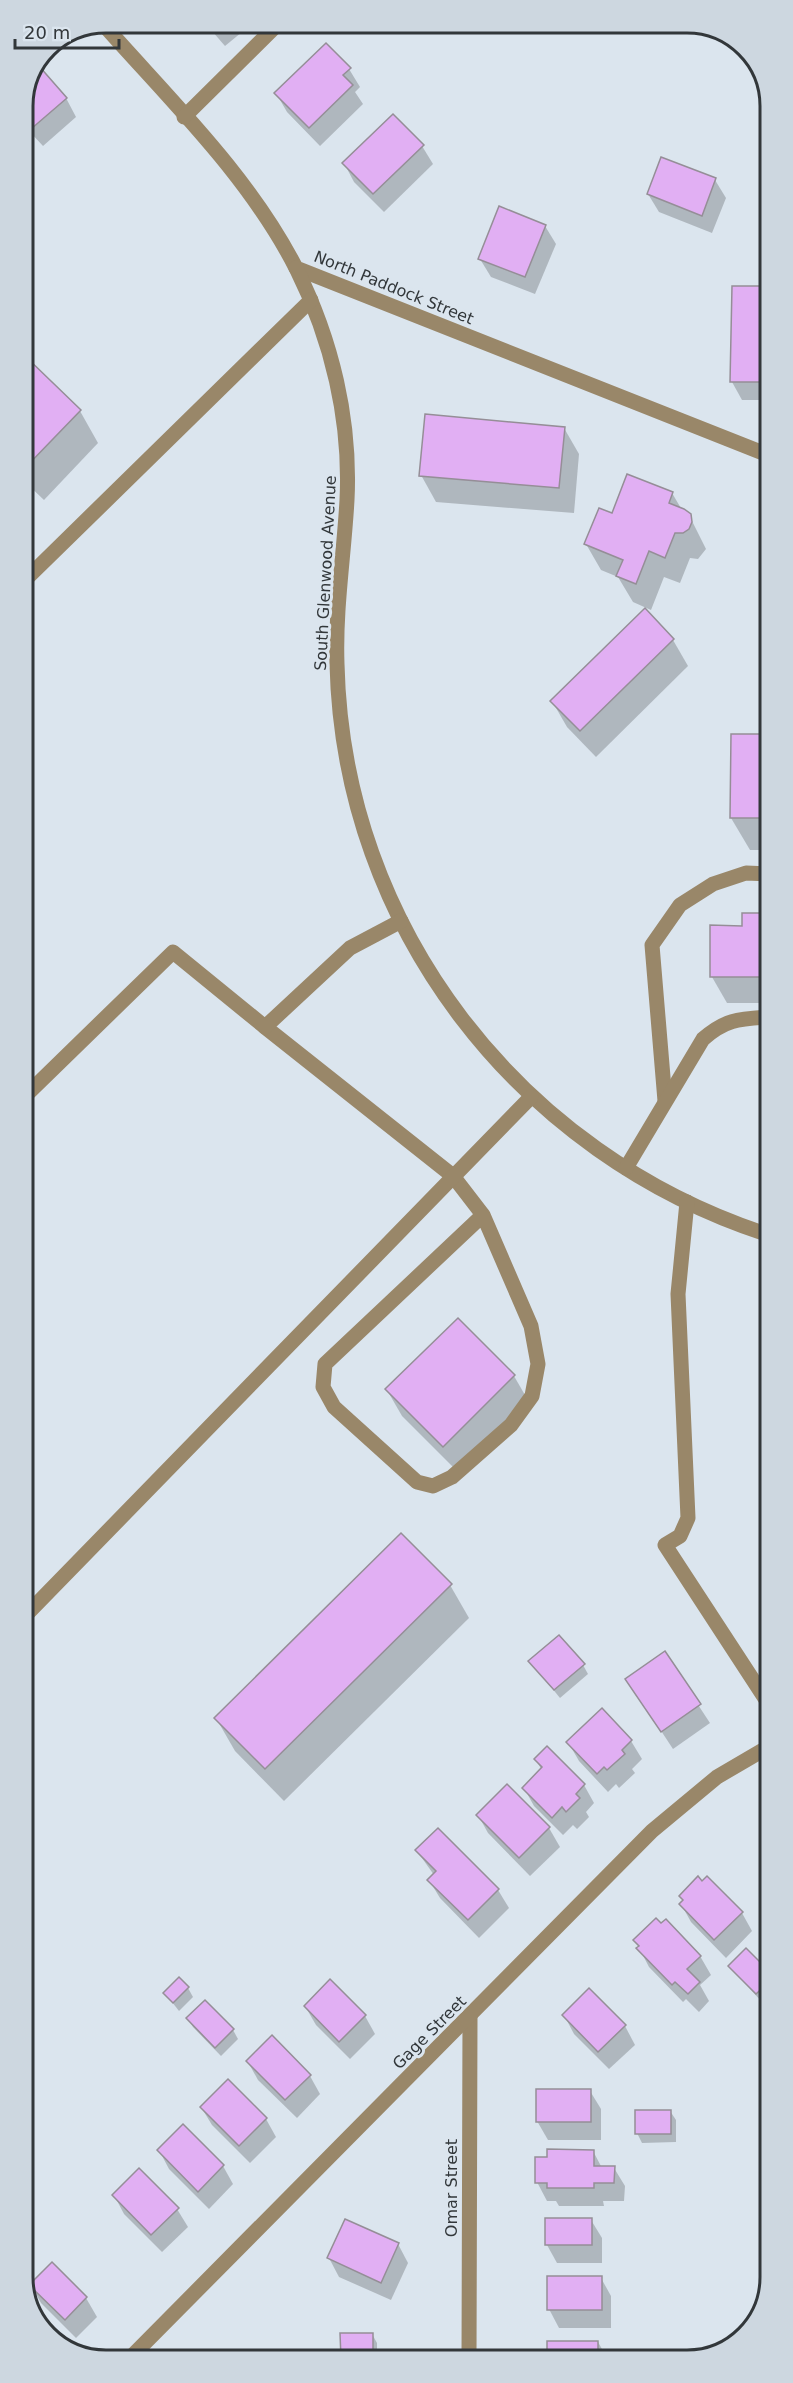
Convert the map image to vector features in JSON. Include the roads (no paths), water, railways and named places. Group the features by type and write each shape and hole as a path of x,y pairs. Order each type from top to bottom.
{"street":[{"name":"North Paddock Street","path":"111,33 243,185 268,220 296,268 760,452"},
{"path":"184,117 268,33"},
{"name":"South Glenwood Avenue","path":"296,268 310,300 336,379 347,450 347,499 337,642 343,733 350,777 368,842 401,921 434,979 466,1024 531,1096 577,1135 626,1168 687,1202 760,1231"},
{"path":"33,572 310,300"},
{"path":"665,1101 652,945 680,905 713,884 746,873 760,874"},
{"path":"265,1027 350,948 401,921"},
{"path":"33,1088 173,952 453,1176 483,1215 531,1326 538,1364 532,1396 511,1425 452,1477 433,1486 417,1482 334,1407 322,1387 325,1364 483,1215"},
{"path":"626,1168 703,1039 717,1027 733,1020 760,1018"},
{"path":"33,1608 531,1096"},
{"path":"687,1202 678,1294 688,1518 680,1536 665,1545 760,1691"},
{"name":"Gage Street","path":"138,2350 667,1816 717,1777 760,1752"},
{"name":"Omar Street","path":"470,2017 470,2350"}]}
